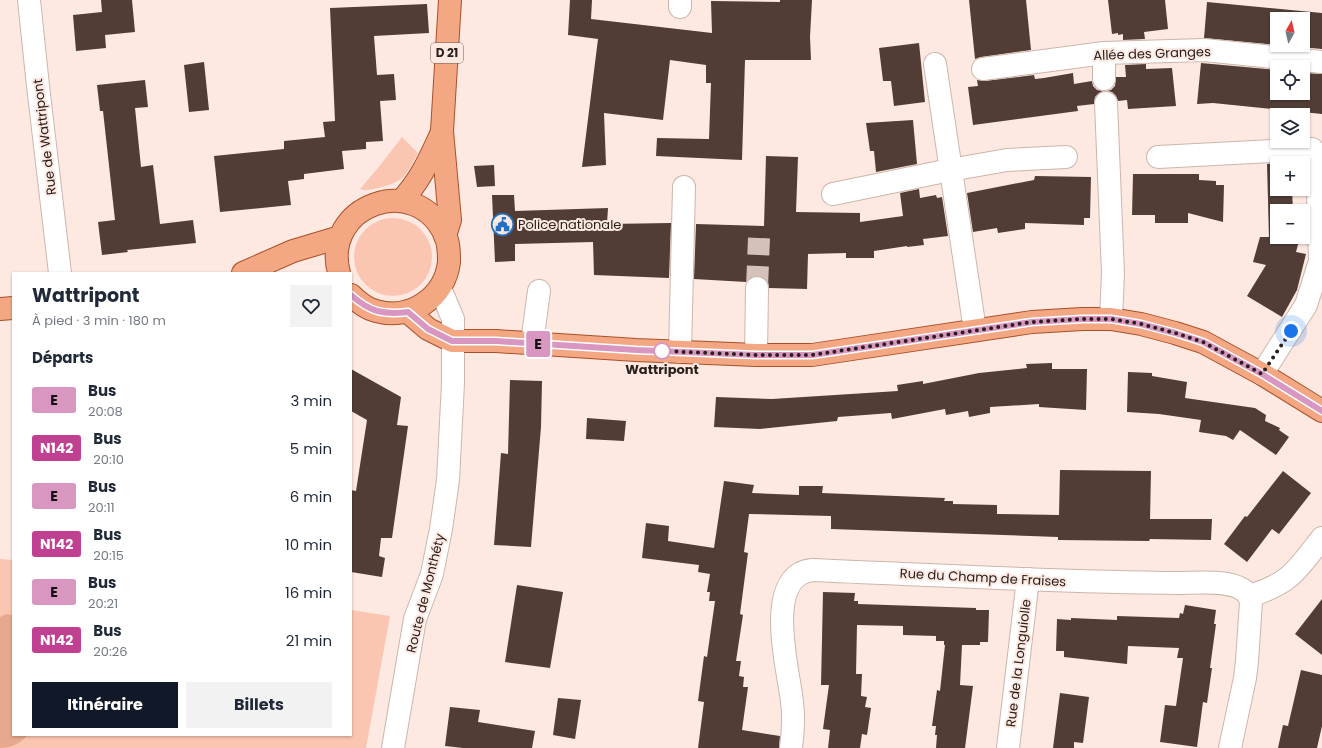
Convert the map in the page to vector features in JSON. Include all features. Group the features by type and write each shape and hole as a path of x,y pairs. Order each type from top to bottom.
{"main road":[{"name":"D 21","path":"445,236 450,220 442,131 450,0"},
{"name":"D 21","path":"401,201 422,175 442,131"},
{"path":"339,272 336,265 336,251 340,237 349,221 363,209 380,202 401,201 414,204 427,212 438,223 445,236 449,254 448,272 440,288 432,299 421,307 408,312 392,314 376,311 360,304 352,296"},
{"path":"246,272 293,251 340,237"},
{"path":"0,309 12,308"},
{"path":"408,312 428,329 452,341 496,341 756,355 812,355 1032,322 1111,319 1141,324 1203,342 1262,374 1322,411"}],"street":[{"name":"Rue de Wattripont","path":"29,0 60,272"},
{"name":"Allée des Granges","path":"983,69 1104,54 1204,50 1322,62"},
{"path":"1104,54 1104,79"},
{"path":"935,64 974,330"},
{"path":"1106,103 1113,273 1111,319"},
{"path":"1158,157 1312,150 1315,152 1320,261 1306,305 1262,374"},
{"path":"833,194 1007,160 1066,156"},
{"path":"680,352 684,188"},
{"name":"Route de Monthéty","path":"393,748 415,619 432,574 441,529 448,480 454,353 452,341 453,319 440,288"},
{"path":"756,355 757,288"},
{"path":"532,344 539,291"},
{"path":"1230,748 1245,678 1251,602 1250,596 1269,590 1290,577 1296,572 1322,538"},
{"name":"Rue du Champ de Fraises","path":"791,748 793,730 792,703 783,646 783,616 786,593 790,582 802,572 812,570 1103,582 1224,584 1238,587 1250,596"},
{"name":"Rue de la Longuiolle","path":"1008,748 1028,579"}],"shaded area":[{"path":"402,137 418,153 407,173 399,180 387,186 369,190 360,189 378,168"},
{"path":"385,218 401,218 415,224 426,235 432,249 432,265 426,279 415,290 401,296 385,296 371,290 360,279 354,265 354,249 360,235 371,224"},
{"path":"0,559 12,560 12,736 352,736 352,610 390,616 366,748 0,748"},
{"path":"6,614 12,615 12,736 27,736 16,744 0,748 0,617"}],"building":[{"path":"101,0 132,0 135,32 105,35 106,48 76,51 73,15 102,12"},
{"path":"570,0 592,0 591,19 712,33 711,1 780,2 780,0 812,0 810,37 811,60 745,60 742,160 656,156 657,138 709,139 711,83 706,83 706,65 670,60 663,120 604,113 606,165 582,167 598,39 568,35"},
{"path":"969,0 1026,0 1031,50 975,59"},
{"path":"1108,0 1165,0 1168,29 1144,32 1145,39 1123,40 1123,34 1112,34"},
{"path":"1207,2 1322,13 1322,49 1310,48 1310,12 1270,12 1270,44 1204,38"},
{"path":"427,4 429,33 374,36 377,75 394,74 396,100 380,101 383,141 366,142 366,149 342,151 344,169 304,174 304,179 288,181 291,205 220,212 214,156 284,149 284,141 325,137 323,122 335,121 330,8"},
{"path":"919,43 925,102 894,106 891,81 883,81 879,48"},
{"path":"204,62 209,110 189,112 184,65"},
{"path":"1201,63 1270,69 1270,100 1310,100 1310,73 1322,74 1322,114 1310,113 1310,108 1270,109 1213,103 1197,104"},
{"path":"1146,64 1146,69 1172,68 1176,106 1128,109 1127,100 1118,101 1112,92 1107,91 1111,90 1115,86 1116,77 1126,77 1125,65"},
{"path":"1073,73 1074,84 1092,81 1093,86 1097,90 1103,91 1095,97 1094,104 1077,106 1078,111 973,125 968,87 978,86 977,80 985,81 1034,75 1035,79"},
{"path":"145,80 148,107 135,108 141,167 153,165 160,224 193,220 196,243 127,250 128,252 102,255 98,222 115,220 103,111 100,111 97,85"},
{"path":"913,120 917,164 876,172 874,151 870,151 866,123"},
{"path":"766,156 798,157 796,212 860,213 860,222 903,216 900,193 919,189 920,198 936,195 937,198 942,197 948,236 923,239 924,245 874,251 874,258 846,258 846,253 808,254 807,289 769,288 768,282 764,278 758,276 751,277 746,282 694,279 696,224 764,226"},
{"path":"1267,164 1270,164 1270,196 1292,196 1293,204 1270,204 1270,244 1298,244 1296,252 1306,254 1297,290 1282,317 1247,296 1266,265 1253,262 1260,237 1269,237"},
{"path":"494,165 495,186 477,187 474,166"},
{"path":"1133,174 1199,174 1199,180 1216,181 1216,185 1224,185 1223,222 1188,213 1188,223 1155,223 1155,215 1132,215"},
{"path":"1035,176 1091,177 1090,218 1084,218 1084,225 1025,223 1025,229 998,233 997,228 973,232 967,193 1034,180"},
{"path":"492,195 514,195 515,211 608,208 607,224 671,223 669,278 594,275 593,242 515,244 515,261 495,262"},
{"path":"1052,363 1052,369 1087,369 1086,410 1039,407 1039,404 990,407 990,413 969,417 968,411 946,415 945,409 892,419 891,413 838,417 837,421 760,429 714,427 716,397 772,399 898,391 897,385 923,381 923,384 979,373 1027,368 1026,364"},
{"path":"352,370 401,397 397,425 408,426 392,538 381,538 379,556 385,558 382,577 352,572 352,490 356,491 367,420 352,412"},
{"path":"1128,372 1152,373 1152,376 1187,382 1185,398 1255,408 1266,415 1265,421 1280,428 1279,430 1289,437 1276,455 1240,430 1233,440 1226,436 1199,432 1201,420 1159,414 1127,412"},
{"path":"510,380 542,381 541,427 531,547 494,545 501,453 508,454"},
{"path":"587,418 626,421 624,441 586,439"},
{"path":"1060,470 1151,471 1150,519 1212,519 1211,540 1058,540 1058,537 831,529 831,516 749,514 744,552 748,553 740,614 743,615 736,661 741,661 739,676 744,677 743,687 748,687 742,730 780,736 779,748 698,748 704,702 698,701 704,656 707,657 715,601 709,601 710,592 707,592 710,574 698,572 699,565 642,558 646,523 669,526 668,541 714,548 724,481 754,485 752,493 799,495 799,486 823,486 822,493 945,498 944,501 953,501 953,504 997,505 997,514 1059,515"},
{"path":"1283,471 1311,493 1279,534 1272,529 1247,562 1224,544 1245,516 1247,517"},
{"path":"517,585 563,592 550,668 505,662"},
{"path":"823,592 855,593 854,601 858,601 858,604 976,608 976,610 989,610 988,642 980,642 980,645 962,645 960,685 973,686 965,748 936,748 936,726 932,726 937,690 940,691 945,645 944,641 936,641 936,636 903,635 903,626 857,625 856,674 862,674 861,696 867,697 865,707 871,708 867,735 862,734 860,748 828,748 830,730 823,729 829,685 821,685"},
{"path":"1322,599 1322,655 1295,634"},
{"path":"1185,605 1216,610 1214,624 1216,624 1210,668 1212,668 1207,703 1203,702 1197,747 1160,742 1165,705 1176,706 1183,658 1177,658 1179,648 1128,646 1127,664 1064,657 1064,651 1056,651 1057,619 1071,620 1071,618 1117,620 1117,616 1179,618 1180,613 1183,614"},
{"path":"1301,670 1322,675 1322,726 1317,748 1278,748 1283,725 1288,726"},
{"path":"1060,693 1089,697 1083,743 1074,742 1074,748 1053,748"},
{"path":"558,698 581,700 575,739 553,735"},
{"path":"450,707 480,710 478,722 535,731 532,748 463,748 445,746"}],"tunnel":[{"path":"757,288 759,238"}],"bus line":[{"name":"E","path":"352,296 360,304 376,311 392,314 408,312 428,329 452,341 496,341 743,355 812,355 1032,322 1111,319 1141,324 1203,342 1262,374 1322,411"}],"place":[{"name":"Police nationale","path":"503,224"},
{"name":"Wattripont","path":"662,351"}],"route":[{"path":"662,351 756,355 812,355 1032,322 1111,319 1141,324 1203,342 1262,374 1291,331"}]}
